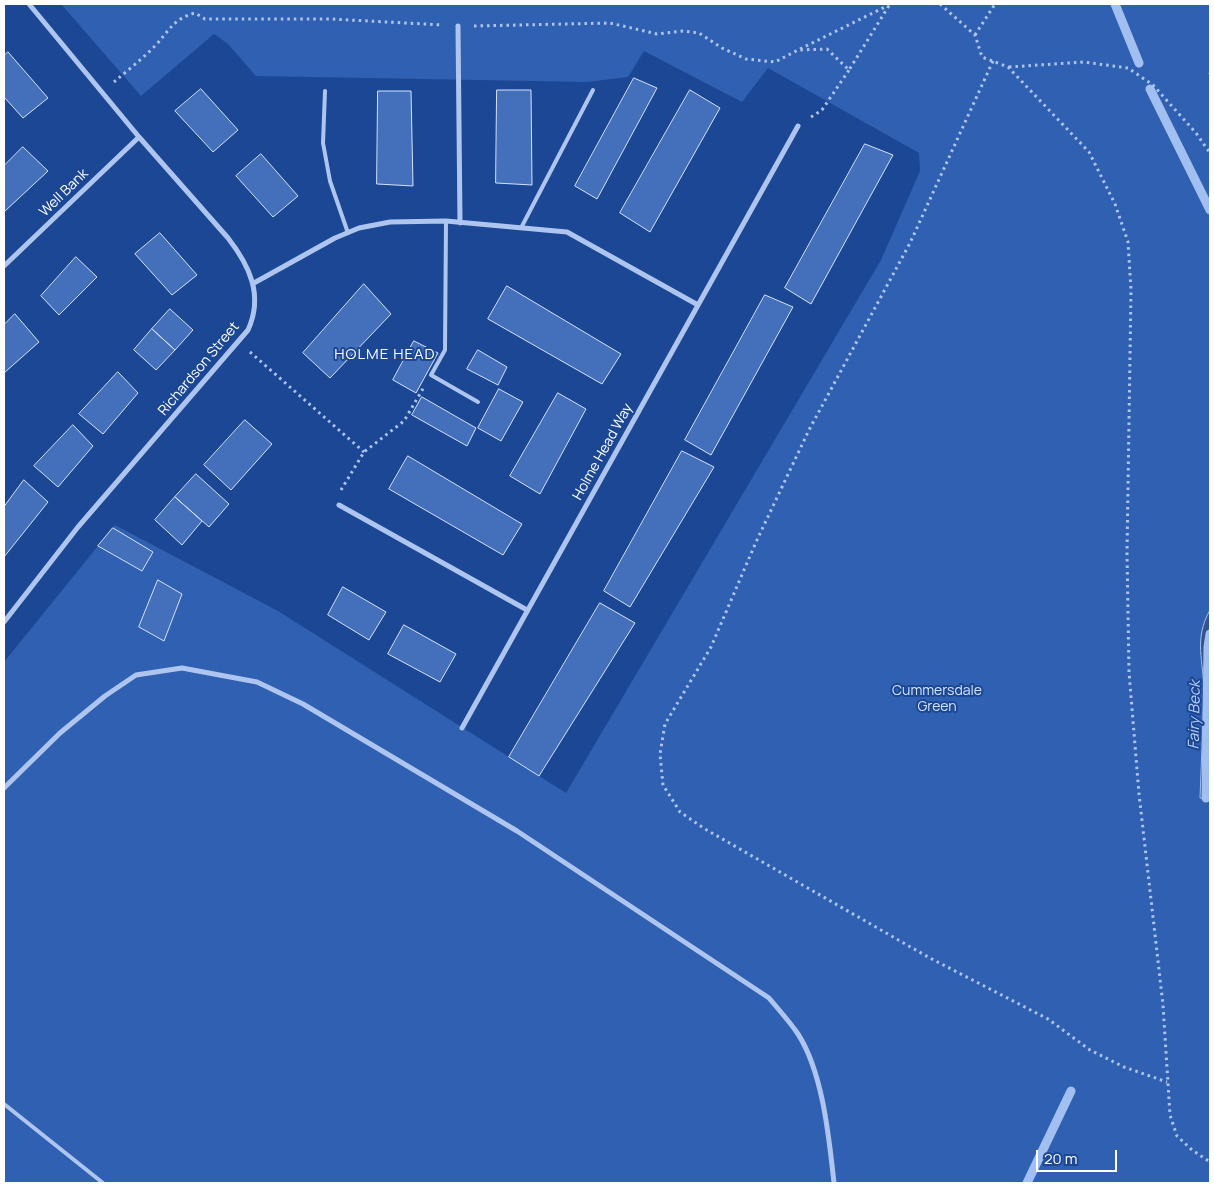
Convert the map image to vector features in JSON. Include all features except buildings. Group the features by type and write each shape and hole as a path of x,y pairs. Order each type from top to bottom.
{"street":[{"name":"Richardson Street","path":"4,622 78,527 238,342 252,320 254,282 245,262 232,243 139,137 29,4"},
{"path":"458,26 460,223"},
{"name":"Holme Head Way","path":"462,728 798,126"},
{"name":"Well Bank","path":"4,266 139,137"},
{"path":"254,282 348,233 390,222 446,221 567,232 698,305"},
{"path":"339,505 527,610"},
{"path":"4,788 60,733 104,696 136,675 182,668 256,682 303,704 518,831 770,998 799,1035 817,1079 829,1132 834,1183"}],"lane":[{"path":"521,228 593,90"},
{"path":"325,91 323,143 330,181 348,233"},
{"path":"446,221 445,350 431,375 478,402"},
{"path":"4,1104 104,1183"}],"path":[{"path":"102,92 155,46 166,31 185,16 196,13 205,19 331,20 494,27 610,23 658,34 683,31 699,34 722,48 746,59 775,62 890,4"},
{"path":"798,126 822,110 850,70 890,4"},
{"path":"940,4 975,35 982,57 1008,67 1089,152 1115,204 1128,242 1131,290 1127,553 1128,672 1138,794 1163,1005 1170,1115 1177,1136 1192,1150 1210,1162"},
{"path":"975,35 995,4"},
{"path":"798,50 827,49 850,70"},
{"path":"994,61 910,243 809,430 756,542 711,647 665,724 660,754 663,785 680,812 706,829 928,957 1048,1020 1090,1050 1124,1067 1167,1082"},
{"path":"1008,67 1084,62 1128,68 1152,85 1196,133 1210,153"},
{"path":"238,342 364,452"},
{"path":"339,505 340,491 364,452 404,421 431,375"}],"green space":[{"name":"Cummersdale Green","path":"61,4 1210,4 1210,1183 4,1183 4,662 115,525 278,611 566,793 881,260 920,171 919,153 768,68 742,102 644,51 628,77 587,82 256,76 228,44 214,34 141,96"}],"shaded area":[{"path":"1210,610 1206,798 1200,798 1204,693 1201,641 1202,631"}],"waterway":[{"name":"Fairy Beck","path":"1115,4 1139,63"},
{"name":"Fairy Beck","path":"1150,89 1210,210"},
{"name":"Fairy Beck","path":"1206,798 1208,647 1210,634"},
{"name":"Fairy Beck","path":"1027,1183 1071,1091"}],"district":[{"name":"HOLME HEAD","path":"385,355"}]}
